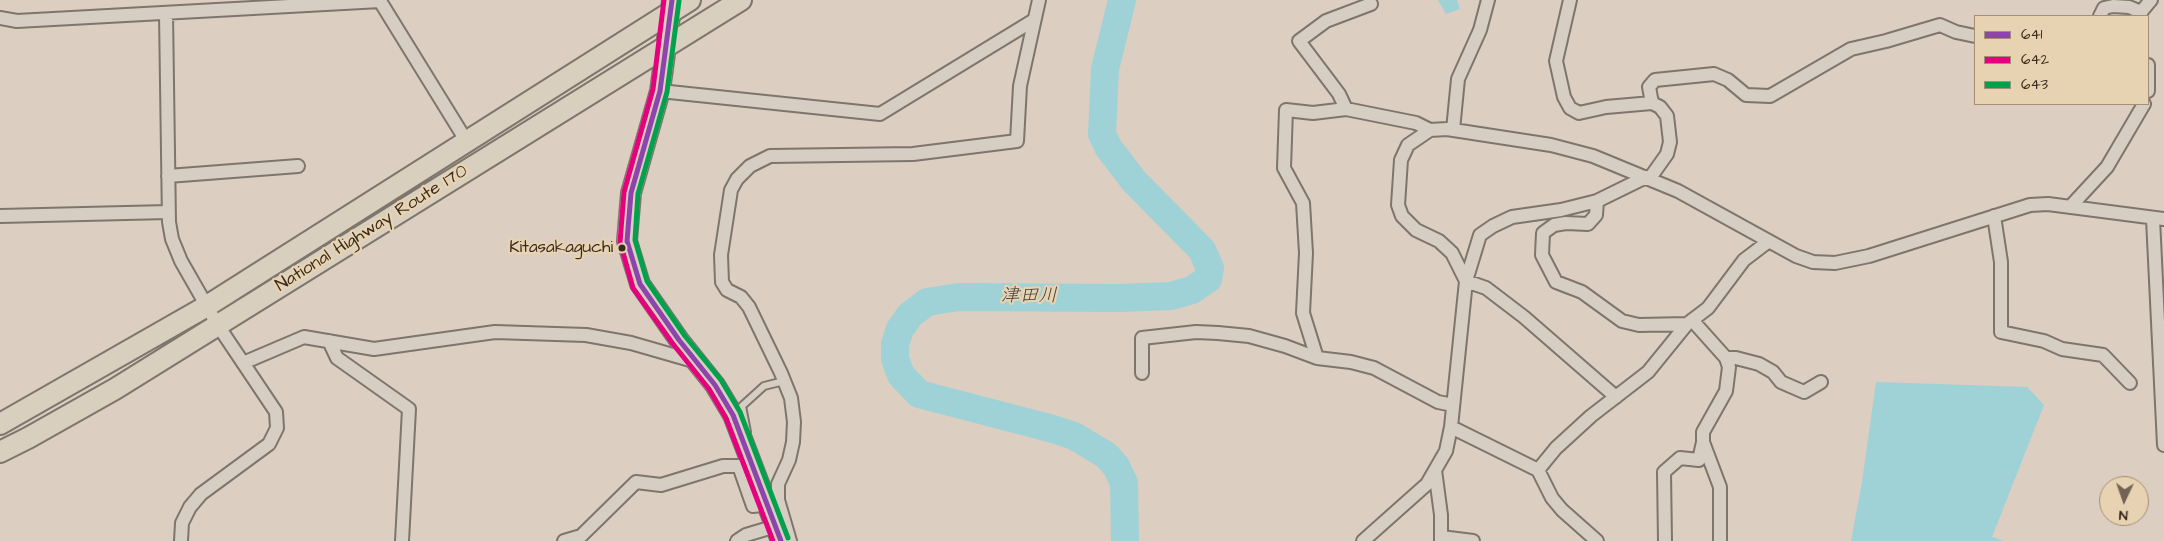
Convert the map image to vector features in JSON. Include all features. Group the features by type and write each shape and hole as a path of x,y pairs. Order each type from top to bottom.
{"highway":[{"name":"National Highway Route 170","path":"0,424 207,306 466,142 670,7 690,0"},
{"name":"National Highway Route 170","path":"0,452 115,389 741,0"}],"main road":[{"path":"670,7 660,91 631,193 627,241 640,284 715,385 733,415 778,533"}],"street":[{"path":"790,541 778,500 778,484 789,460 794,432 791,398 749,307 741,297 727,290 722,282 721,255 724,226 736,179 750,166 770,156 913,154 1018,141 1020,86 1039,0"},
{"path":"1453,130 1458,78 1480,30 1488,0"},
{"path":"1363,541 1427,484 1446,451 1451,428 1466,281 1480,236 1493,226 1512,217 1560,210 1597,201 1648,178 1667,154 1670,142 1667,116 1660,107 1652,103 1606,107 1579,113 1570,108 1564,98 1556,61 1570,0"},
{"path":"2100,15 2104,8 2113,6 2129,7 2141,14 2151,0"},
{"path":"0,18 17,20 380,1 466,142"},
{"path":"1346,108 1339,94 1299,41 1326,21 1371,4"},
{"path":"166,13 168,212 172,239 207,306 276,412 277,428 269,444 201,494 190,507 182,524 181,541"},
{"path":"660,91 880,114 1034,20"},
{"path":"1652,103 1649,87 1656,80 1714,74 1728,80 1746,95 1770,96 1850,49 1886,41 1940,25 1956,32 1974,36"},
{"path":"2070,206 2107,167 2143,105"},
{"path":"1317,358 1303,313 1306,253 1303,203 1284,168 1286,110 1313,113 1346,108 1416,122 1430,130 1453,130 1551,145 1593,156 1678,191 1804,259 1835,263 1869,256 2030,205 2070,206 2159,219 2164,445"},
{"path":"1430,130 1408,144 1401,160 1398,205 1402,216 1416,230 1439,241 1452,253 1466,281 1486,288 1616,397"},
{"path":"168,176 298,166"},
{"path":"1597,201 1596,215 1588,224 1566,223 1554,226 1543,233 1542,255 1556,282 1582,292 1622,321 1639,325 1690,322 1726,358 1729,367 1726,391 1703,432 1700,460 1680,458 1664,472 1665,541"},
{"path":"0,216 168,212"},
{"path":"1994,216 2001,262 2000,332 2044,342 2062,349 2103,355 2130,383"},
{"path":"1538,470 1556,448 1648,372 1690,322 1708,308 1744,260 1769,241"},
{"path":"243,363 304,337 374,349 495,332 586,335 631,343 697,362"},
{"path":"1142,373 1142,338 1196,332 1250,336 1317,358 1350,362 1374,368 1438,402 1453,405"},
{"path":"329,341 337,358 409,409 402,541"},
{"path":"1726,358 1736,358 1759,364 1773,372 1781,382 1804,392 1821,382"},
{"path":"1451,428 1538,470 1552,498 1562,510 1597,541"},
{"path":"1703,442 1720,488 1720,541"},
{"path":"564,541 581,536 636,482 661,485 723,466 739,466 753,506 768,504"},
{"path":"1435,470 1441,515 1441,539 1473,541"},
{"path":"737,541 746,535 778,533"}],"lane":[{"path":"744,441 748,432 742,406 764,386 784,381"}],"water":[{"path":"1438,0 1457,0 1460,9 1446,14"},
{"path":"1876,382 2027,387 2044,405 1992,537 2004,541 1851,541 1862,482"}],"waterway":[{"name":"津田川","path":"1122,0 1105,69 1102,134 1108,147 1134,181 1202,250 1210,268 1208,279 1192,290 1171,296 1119,298 959,297 927,302 910,315 900,329 895,344 895,359 901,375 919,394 1053,429 1074,436 1106,455 1116,466 1124,483 1125,541"}],"transit line":[{"name":"642","path":"664,0 653,89 624,192 620,242 633,288 673,344 709,389 726,418 773,541"},
{"name":"641","path":"672,0 660,91 631,193 627,241 640,284 679,340 715,385 733,415 781,541"},
{"name":"643","path":"679,1 667,92 638,194 635,240 647,281 685,336 721,380 740,412 788,538"}],"place":[{"name":"Kitasakaguchi","path":"622,248"}]}
